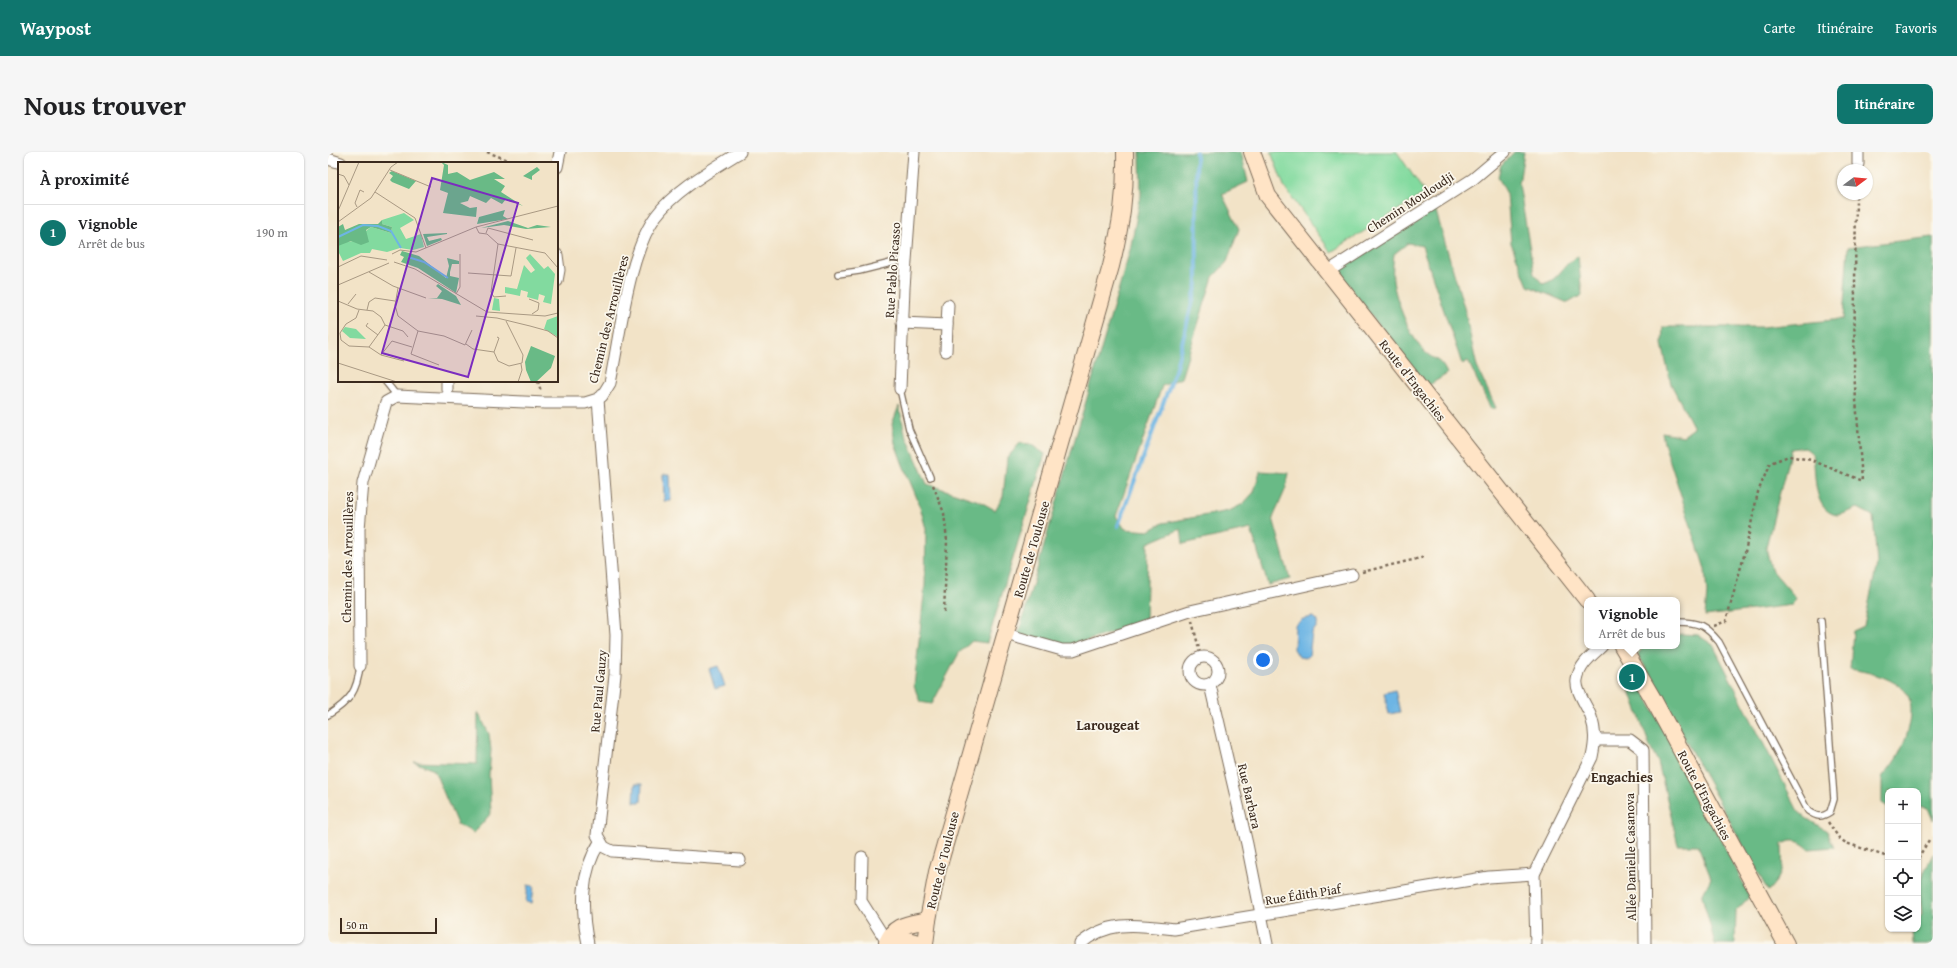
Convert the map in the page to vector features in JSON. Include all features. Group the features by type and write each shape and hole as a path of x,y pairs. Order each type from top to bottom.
{"street":[{"path":"558,162 560,152"},
{"name":"Chemin des Arrouillères","path":"360,666 359,530 362,483 384,406 389,399 397,396 545,403 585,403 598,399 602,396 610,383 631,279 640,249 656,216 676,195 740,152"},
{"name":"Rue Pablo Picasso","path":"900,389 902,323 914,152"},
{"name":"Route de Toulouse","path":"925,944 937,872 1111,266 1121,226 1126,185 1125,152"},
{"name":"Route d'Engachies","path":"1252,152 1268,196 1585,597"},
{"name":"Chemin Mouloudji","path":"1327,272 1473,179 1505,152"},
{"path":"1858,152 1858,164"},
{"path":"328,159 338,162"},
{"path":"558,262 558,276"},
{"path":"946,351 948,305"},
{"path":"902,323 947,325"},
{"name":"Rue Paul Gauzy","path":"598,399 616,635 615,675 597,828 600,842"},
{"path":"1006,634 1062,650 1073,650 1190,610 1352,575"},
{"path":"1536,944 1534,874 1592,757 1595,740 1591,716 1582,700 1576,681 1582,666 1599,649"},
{"name":"Route d'Engachies","path":"1624,649 1652,697 1786,944"},
{"path":"1201,657 1214,660 1219,669 1217,679 1210,685 1205,686 1196,683 1191,675 1190,671 1193,662 1201,657"},
{"name":"Rue Barbara","path":"1210,685 1247,844 1267,944"},
{"name":"Allée Danielle Casanova","path":"1595,740 1630,740 1642,750 1645,944"},
{"path":"588,944 582,915 583,902 588,868 592,854 600,842 604,847 612,851 740,860"},
{"path":"862,857 860,901 887,943"},
{"name":"Rue Édith Piaf","path":"1080,944 1105,929 1118,925 1140,925 1174,929 1489,877 1534,874"},
{"path":"887,943 895,928 928,920"},
{"path":"887,943 906,940 922,944"}],"lane":[{"path":"838,274 859,271 907,259"},
{"path":"386,382 397,396"},
{"path":"900,389 909,429 930,477"},
{"path":"1680,622 1694,622 1708,629 1719,642 1808,811 1816,816 1824,816 1830,812 1834,799 1821,621"},
{"name":"Chemin des Arrouillères","path":"328,715 348,700 354,692 358,682 360,666"}],"path":[{"path":"488,152 513,162"},
{"path":"1708,629 1726,621 1745,552 1758,492 1770,463 1789,456 1811,460 1862,481 1854,372 1854,235 1856,200"},
{"path":"930,477 944,513 947,541 944,612"},
{"path":"1352,575 1425,556"},
{"path":"1190,610 1201,657"},
{"path":"1824,816 1839,838 1846,843 1885,856"},
{"path":"1921,853 1929,840"}],"green space":[{"path":"1140,152 1241,152 1248,182 1222,194 1239,229 1227,262 1213,277 1181,378 1162,386 1116,516 1125,529 1149,531 1163,523 1229,511 1243,504 1254,492 1260,471 1289,473 1286,488 1273,518 1290,579 1268,585 1251,529 1183,544 1181,529 1148,543 1146,622 1070,646 1018,635 1130,250 1141,195"},
{"path":"1271,152 1397,152 1425,193 1331,252 1284,186"},
{"path":"1514,152 1524,152 1519,184 1534,274 1543,284 1549,282 1558,275 1568,263 1578,256 1582,295 1568,303 1528,286 1511,243 1507,194 1498,177 1501,165"},
{"path":"1435,208 1465,311 1477,367 1496,408 1491,409 1468,361 1462,364 1422,246 1408,243 1394,254 1393,281 1400,308 1414,337 1424,351 1440,362 1447,374 1426,387 1337,271"},
{"path":"1933,237 1933,820 1928,808 1921,807 1921,788 1885,788 1885,805 1882,803 1882,777 1899,755 1910,724 1911,714 1908,695 1902,688 1890,680 1870,673 1850,669 1853,631 1864,626 1877,564 1873,516 1858,508 1839,515 1829,512 1819,499 1815,480 1813,454 1804,447 1791,449 1766,547 1771,569 1796,598 1792,605 1705,616 1707,593 1705,569 1664,443 1662,432 1683,436 1694,428 1671,384 1662,344 1663,327 1762,327 1843,319 1848,247"},
{"path":"899,406 905,433 927,484 979,501 995,510 1003,497 1007,458 1020,443 1030,444 1045,454 987,643 972,641 959,653 932,704 920,702 914,686 925,586 926,529 919,503 895,443 892,424"},
{"path":"1680,634 1698,635 1713,645 1798,811 1806,818 1827,831 1834,847 1809,849 1796,841 1790,841 1782,844 1782,869 1778,879 1768,891 1638,654 1642,649 1680,649"},
{"path":"1636,688 1643,690 1750,896 1736,911 1735,944 1715,944 1702,896 1711,878 1698,845 1678,845 1658,762 1649,744 1630,690"},
{"path":"478,712 489,734 491,750 489,775 491,813 474,833 457,824 434,770 414,762 477,764"},
{"path":"1933,854 1933,944 1913,944 1912,932 1921,932 1921,881"}],"water":[{"path":"663,474 670,474 671,501 664,501"},
{"path":"1314,617 1318,621 1317,626 1312,633 1309,656 1305,658 1299,657 1294,649 1295,625 1303,619"},
{"path":"718,666 725,686 715,689 709,669"},
{"path":"1395,690 1400,712 1389,714 1384,693"},
{"path":"635,784 642,784 641,802 634,802"},
{"path":"528,885 534,886 532,903 526,902"}],"waterway":[{"path":"1118,526 1175,371 1197,284 1196,152"}],"place":[{"name":"Vignoble","path":"1632,677"}],"district":[{"name":"Larougeat","path":"1108,725"},
{"name":"Engachies","path":"1622,777"}]}
